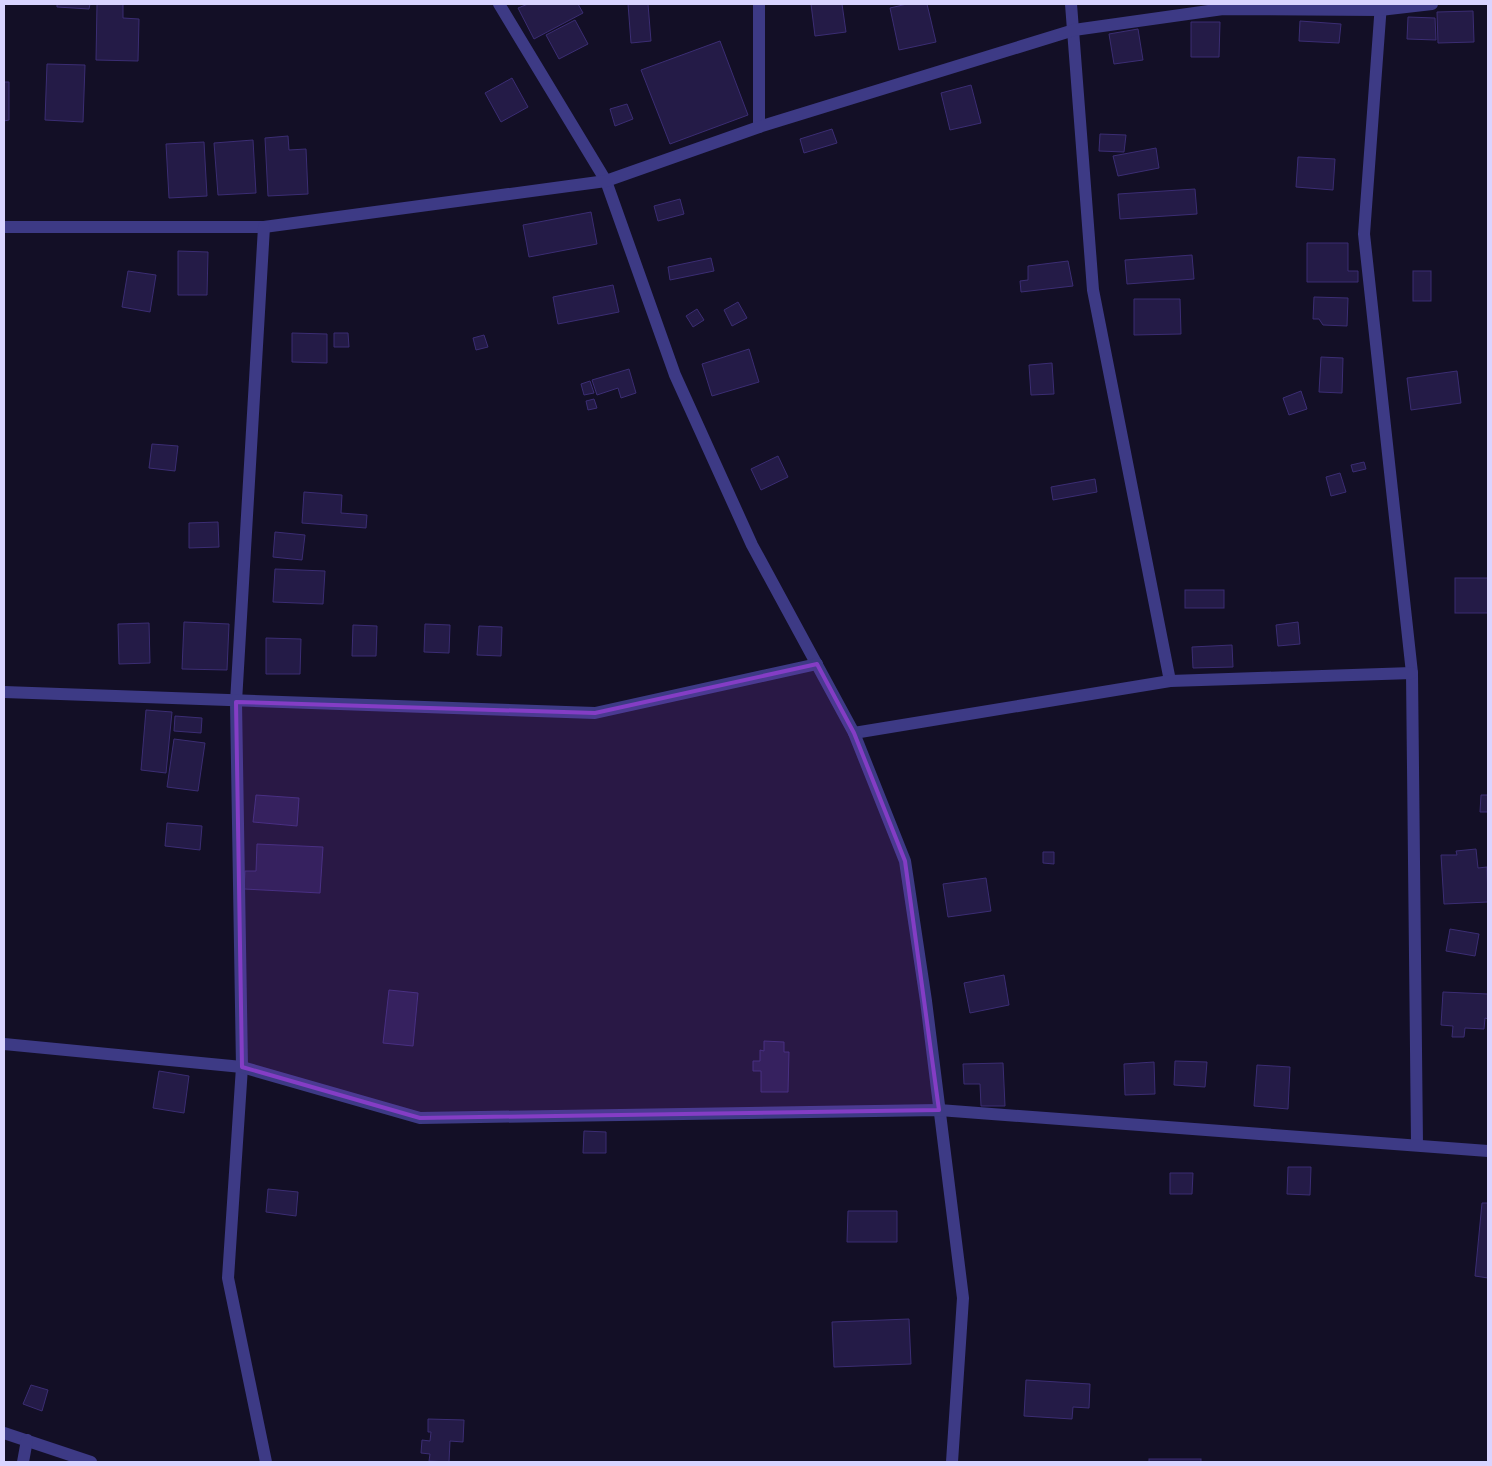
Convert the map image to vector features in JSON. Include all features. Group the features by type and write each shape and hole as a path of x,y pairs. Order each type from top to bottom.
{"street":[{"path":"499,4 606,181 675,375 752,545 854,733 905,860 962,1298 952,1462"},
{"path":"759,4 759,127"},
{"path":"1071,4 1094,290 1170,681"},
{"path":"4,227 264,226 606,181 759,127 1074,30 1223,9 1380,7 1432,4"},
{"path":"1380,7 1364,234 1412,673 1417,1144"},
{"path":"264,226 236,702 242,1067 228,1278 266,1462"},
{"path":"4,692 236,702 596,713 816,664"},
{"path":"854,733 1170,681 1412,673"},
{"path":"4,1044 242,1067 420,1118 938,1110 1417,1144 1488,1151"},
{"path":"4,1433 90,1462"},
{"path":"24,1462 27,1440"}],"highlighted area":[{"path":"817,664 854,733 905,861 939,1110 420,1118 242,1067 236,702 595,713"}],"building":[{"path":"57,4 90,4 89,9 57,7"},
{"path":"97,4 123,4 123,18 139,19 138,61 96,60"},
{"path":"528,4 578,4 583,13 534,39 518,8"},
{"path":"628,4 648,4 651,41 631,43"},
{"path":"811,4 842,4 846,32 815,36"},
{"path":"907,4 927,4 936,42 899,50 890,8"},
{"path":"1473,11 1474,42 1438,43 1437,12"},
{"path":"1408,17 1435,18 1436,40 1407,39"},
{"path":"575,20 588,44 559,59 546,35"},
{"path":"1300,21 1341,24 1339,43 1299,41"},
{"path":"1191,22 1220,22 1219,57 1191,57"},
{"path":"1138,29 1143,60 1114,64 1109,34"},
{"path":"720,41 748,115 670,144 641,70"},
{"path":"47,64 85,65 83,122 45,120"},
{"path":"512,78 528,107 501,122 485,93"},
{"path":"4,82 9,82 9,120 4,121"},
{"path":"971,85 981,123 950,130 941,93"},
{"path":"627,104 633,119 615,126 610,109"},
{"path":"832,129 837,143 804,153 800,139"},
{"path":"1100,134 1126,135 1124,152 1099,151"},
{"path":"288,136 289,150 306,149 308,194 268,196 265,138"},
{"path":"253,140 256,193 218,195 214,143"},
{"path":"204,142 207,196 169,198 166,144"},
{"path":"1156,148 1159,168 1118,176 1113,156"},
{"path":"1298,157 1335,159 1333,190 1296,187"},
{"path":"1195,189 1197,214 1120,219 1118,194"},
{"path":"680,199 684,214 658,221 654,206"},
{"path":"591,212 597,244 529,257 523,225"},
{"path":"1307,243 1348,243 1348,271 1358,271 1358,282 1307,282"},
{"path":"178,251 208,252 207,295 178,295"},
{"path":"1192,255 1194,279 1127,284 1125,260"},
{"path":"711,258 714,271 670,280 668,267"},
{"path":"1068,261 1073,286 1021,292 1020,281 1028,280 1028,266"},
{"path":"128,271 156,275 150,312 122,307"},
{"path":"1413,271 1431,271 1431,301 1413,301"},
{"path":"613,285 619,312 558,324 553,297"},
{"path":"1314,297 1348,298 1347,326 1323,325 1319,319 1313,319"},
{"path":"1134,299 1180,299 1181,334 1134,335"},
{"path":"738,302 747,318 732,326 724,310"},
{"path":"697,309 704,320 693,327 686,316"},
{"path":"292,333 327,334 327,363 292,362"},
{"path":"334,333 348,333 349,347 334,347"},
{"path":"484,335 488,347 476,350 473,338"},
{"path":"749,349 759,382 712,396 702,364"},
{"path":"1321,357 1343,358 1342,393 1319,392"},
{"path":"1052,363 1054,394 1031,395 1029,365"},
{"path":"629,369 636,393 621,398 618,388 597,395 592,380"},
{"path":"1457,371 1461,403 1411,410 1407,378"},
{"path":"590,381 594,393 584,395 581,384"},
{"path":"1301,391 1307,409 1289,415 1283,398"},
{"path":"594,399 597,408 588,410 586,401"},
{"path":"152,444 178,446 175,471 149,468"},
{"path":"778,456 788,477 761,490 751,469"},
{"path":"1364,462 1366,469 1353,472 1351,465"},
{"path":"1340,473 1346,492 1331,496 1326,477"},
{"path":"1095,479 1097,492 1053,500 1051,487"},
{"path":"304,492 342,495 341,513 367,515 366,528 302,523"},
{"path":"218,522 219,547 189,548 189,523"},
{"path":"275,532 305,535 302,560 273,557"},
{"path":"275,569 325,571 323,604 273,602"},
{"path":"1455,578 1488,578 1488,613 1455,613"},
{"path":"1185,590 1224,590 1224,608 1185,608"},
{"path":"184,622 229,624 227,670 182,669"},
{"path":"1298,622 1300,644 1278,646 1276,625"},
{"path":"149,623 150,663 119,664 118,624"},
{"path":"425,624 450,625 449,653 424,652"},
{"path":"353,625 377,626 376,656 352,656"},
{"path":"479,626 502,627 501,656 477,655"},
{"path":"266,638 301,639 300,674 266,674"},
{"path":"1232,645 1233,667 1193,668 1192,647"},
{"path":"146,710 172,712 166,773 141,770"},
{"path":"175,716 202,718 201,733 174,731"},
{"path":"174,739 205,743 198,791 167,787"},
{"path":"256,795 299,798 297,826 253,822"},
{"path":"1481,795 1488,795 1488,812 1480,812"},
{"path":"167,823 202,826 200,850 165,846"},
{"path":"257,844 323,847 320,893 244,889 245,871 256,871"},
{"path":"1476,849 1478,868 1487,867 1488,902 1444,904 1441,855 1457,855 1456,851"},
{"path":"1043,852 1054,852 1054,864 1043,863"},
{"path":"986,878 991,911 948,917 943,884"},
{"path":"1450,929 1479,934 1475,956 1446,951"},
{"path":"1004,975 1009,1005 970,1013 964,983"},
{"path":"389,990 418,993 413,1046 383,1043"},
{"path":"1443,992 1488,994 1488,1019 1485,1018 1484,1029 1465,1028 1464,1037 1452,1037 1453,1026 1441,1025"},
{"path":"764,1041 784,1042 784,1052 789,1052 788,1092 761,1092 761,1071 753,1071 753,1061 760,1061 760,1050 764,1051"},
{"path":"1175,1061 1207,1062 1205,1087 1174,1085"},
{"path":"1154,1062 1155,1094 1125,1095 1124,1064"},
{"path":"1003,1063 1005,1106 981,1106 980,1084 964,1084 963,1064"},
{"path":"1257,1065 1290,1067 1288,1109 1254,1106"},
{"path":"159,1071 189,1076 184,1113 153,1108"},
{"path":"584,1131 606,1132 606,1153 583,1153"},
{"path":"1288,1167 1311,1167 1310,1195 1287,1194"},
{"path":"1170,1173 1193,1173 1192,1194 1170,1194"},
{"path":"268,1189 298,1192 296,1216 266,1212"},
{"path":"1482,1203 1488,1203 1488,1278 1475,1276"},
{"path":"848,1211 897,1211 897,1242 847,1242"},
{"path":"909,1319 911,1364 834,1367 832,1322"},
{"path":"1026,1380 1090,1384 1089,1408 1073,1407 1072,1419 1024,1416"},
{"path":"31,1385 48,1390 42,1411 23,1404"},
{"path":"428,1419 464,1420 463,1442 450,1441 449,1462 429,1461 430,1454 421,1453 422,1440 430,1441 431,1432 428,1432"},
{"path":"1149,1459 1201,1459 1201,1462 1149,1462"}]}
